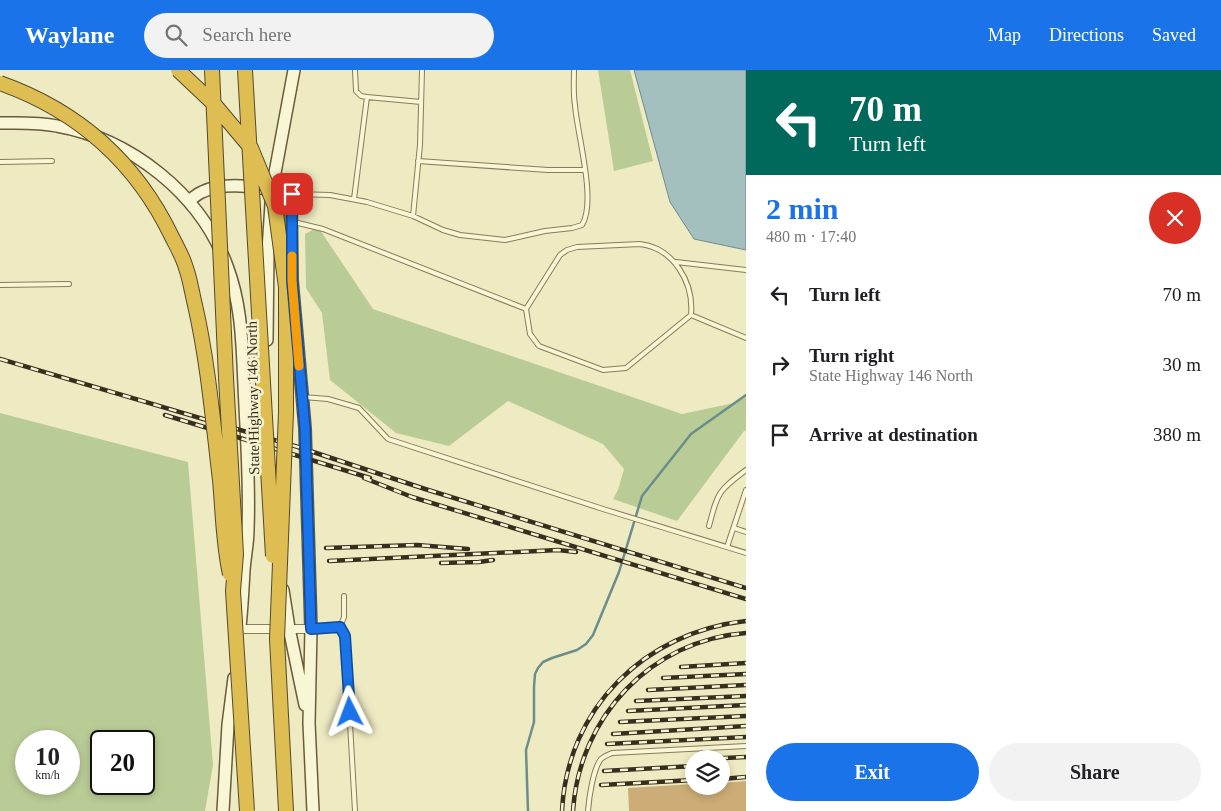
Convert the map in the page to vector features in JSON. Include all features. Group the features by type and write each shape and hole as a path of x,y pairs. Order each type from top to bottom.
{"highway":[{"path":"178,70 214,104 251,148 275,206 286,287 286,412 277,639"},
{"path":"212,70 236,554 233,591"},
{"path":"246,70 286,811"},
{"path":"0,82 19,89 50,105 86,127 113,151 137,178 163,219 186,268 199,321 208,377 221,494 225,553 233,591 248,811"}],"main road":[{"name":"State Highway 146 North","path":"294,70 272,189 268,250 267,322 270,499 289,628 309,723"},
{"name":"State Highway 146 North","path":"0,123 23,122 76,130 122,148 152,167 189,201 210,231 227,264 240,317 249,490 248,531 240,629 228,726 223,811"},
{"path":"189,201 201,192 216,188 242,186 272,189 292,194"},
{"name":"State Highway 146 North","path":"292,194 292,280 305,428 311,629 309,723 313,811"}],"street":[{"path":"240,629 311,629"}],"lane":[{"path":"356,70 356,91 361,96 421,102"},
{"path":"413,216 418,161 422,70"},
{"path":"292,194 330,194 354,199 413,216 443,230 460,235 505,240 582,225 587,217 587,184 574,104 574,70"},
{"path":"354,199 366,98"},
{"path":"0,162 52,161"},
{"path":"418,161 548,170 584,170"},
{"path":"292,221 323,228 526,309"},
{"path":"651,246 662,250 676,262 687,284 692,305 691,315 626,368 603,370 539,346 530,334 526,309 560,255 567,250 577,247 651,246"},
{"path":"676,262 746,270"},
{"path":"0,285 69,284"},
{"path":"691,315 746,338"},
{"path":"302,397 328,399 359,408 388,439 746,553"},
{"path":"709,526 717,497 724,486 746,470"},
{"path":"727,547 746,490"},
{"path":"734,528 746,532"},
{"path":"340,627 344,617 344,596"},
{"path":"311,629 340,627"},
{"path":"340,627 345,636 355,811"},
{"path":"588,811 592,782 601,760 612,753 746,746"}],"green space":[{"path":"598,70 630,70 653,161 614,171"},
{"path":"318,227 373,309 682,414 734,403 746,395 746,431 744,431 677,521 613,499 618,490 624,469 603,444 508,401 449,446 396,433 330,380 322,313 306,288 305,234"},
{"path":"0,413 188,462 213,765 205,811 0,811"}],"water":[{"path":"634,70 746,70 746,250 694,239 670,202"}],"building":[{"path":"746,781 746,811 629,811 628,788 685,785 685,795 730,795 730,782"}],"waterway":[{"path":"528,811 526,750 534,722 534,687 535,674 538,668 543,662 577,650 586,644 593,635 619,572 642,496 691,434 746,395"}],"railway":[{"path":"0,359 298,447 425,489 746,588"},
{"path":"165,415 370,478"},
{"path":"364,478 412,497 746,599"},
{"path":"326,548 417,545 468,549"},
{"path":"329,561 558,550 576,552"},
{"path":"441,563 493,560"},
{"path":"562,811 567,774 579,739 596,709 618,682 645,659 675,641 709,628 746,621"},
{"path":"573,811 578,777 589,745 605,715 626,689 651,668 680,651 712,639 746,633"},
{"path":"681,667 746,663"},
{"path":"663,678 746,674"},
{"path":"648,690 746,685"},
{"path":"636,701 746,696"},
{"path":"628,711 746,705"},
{"path":"620,722 746,716"},
{"path":"613,734 746,726"},
{"path":"607,744 746,737"},
{"path":"730,758 746,757"},
{"path":"604,771 685,766"},
{"path":"730,778 746,777"},
{"path":"601,785 685,780"}],"slow traffic":[{"path":"292,256 292,280 299,366"}],"route":[{"path":"292,194 292,280 305,428 311,629 340,627 345,636 350,712"}]}
